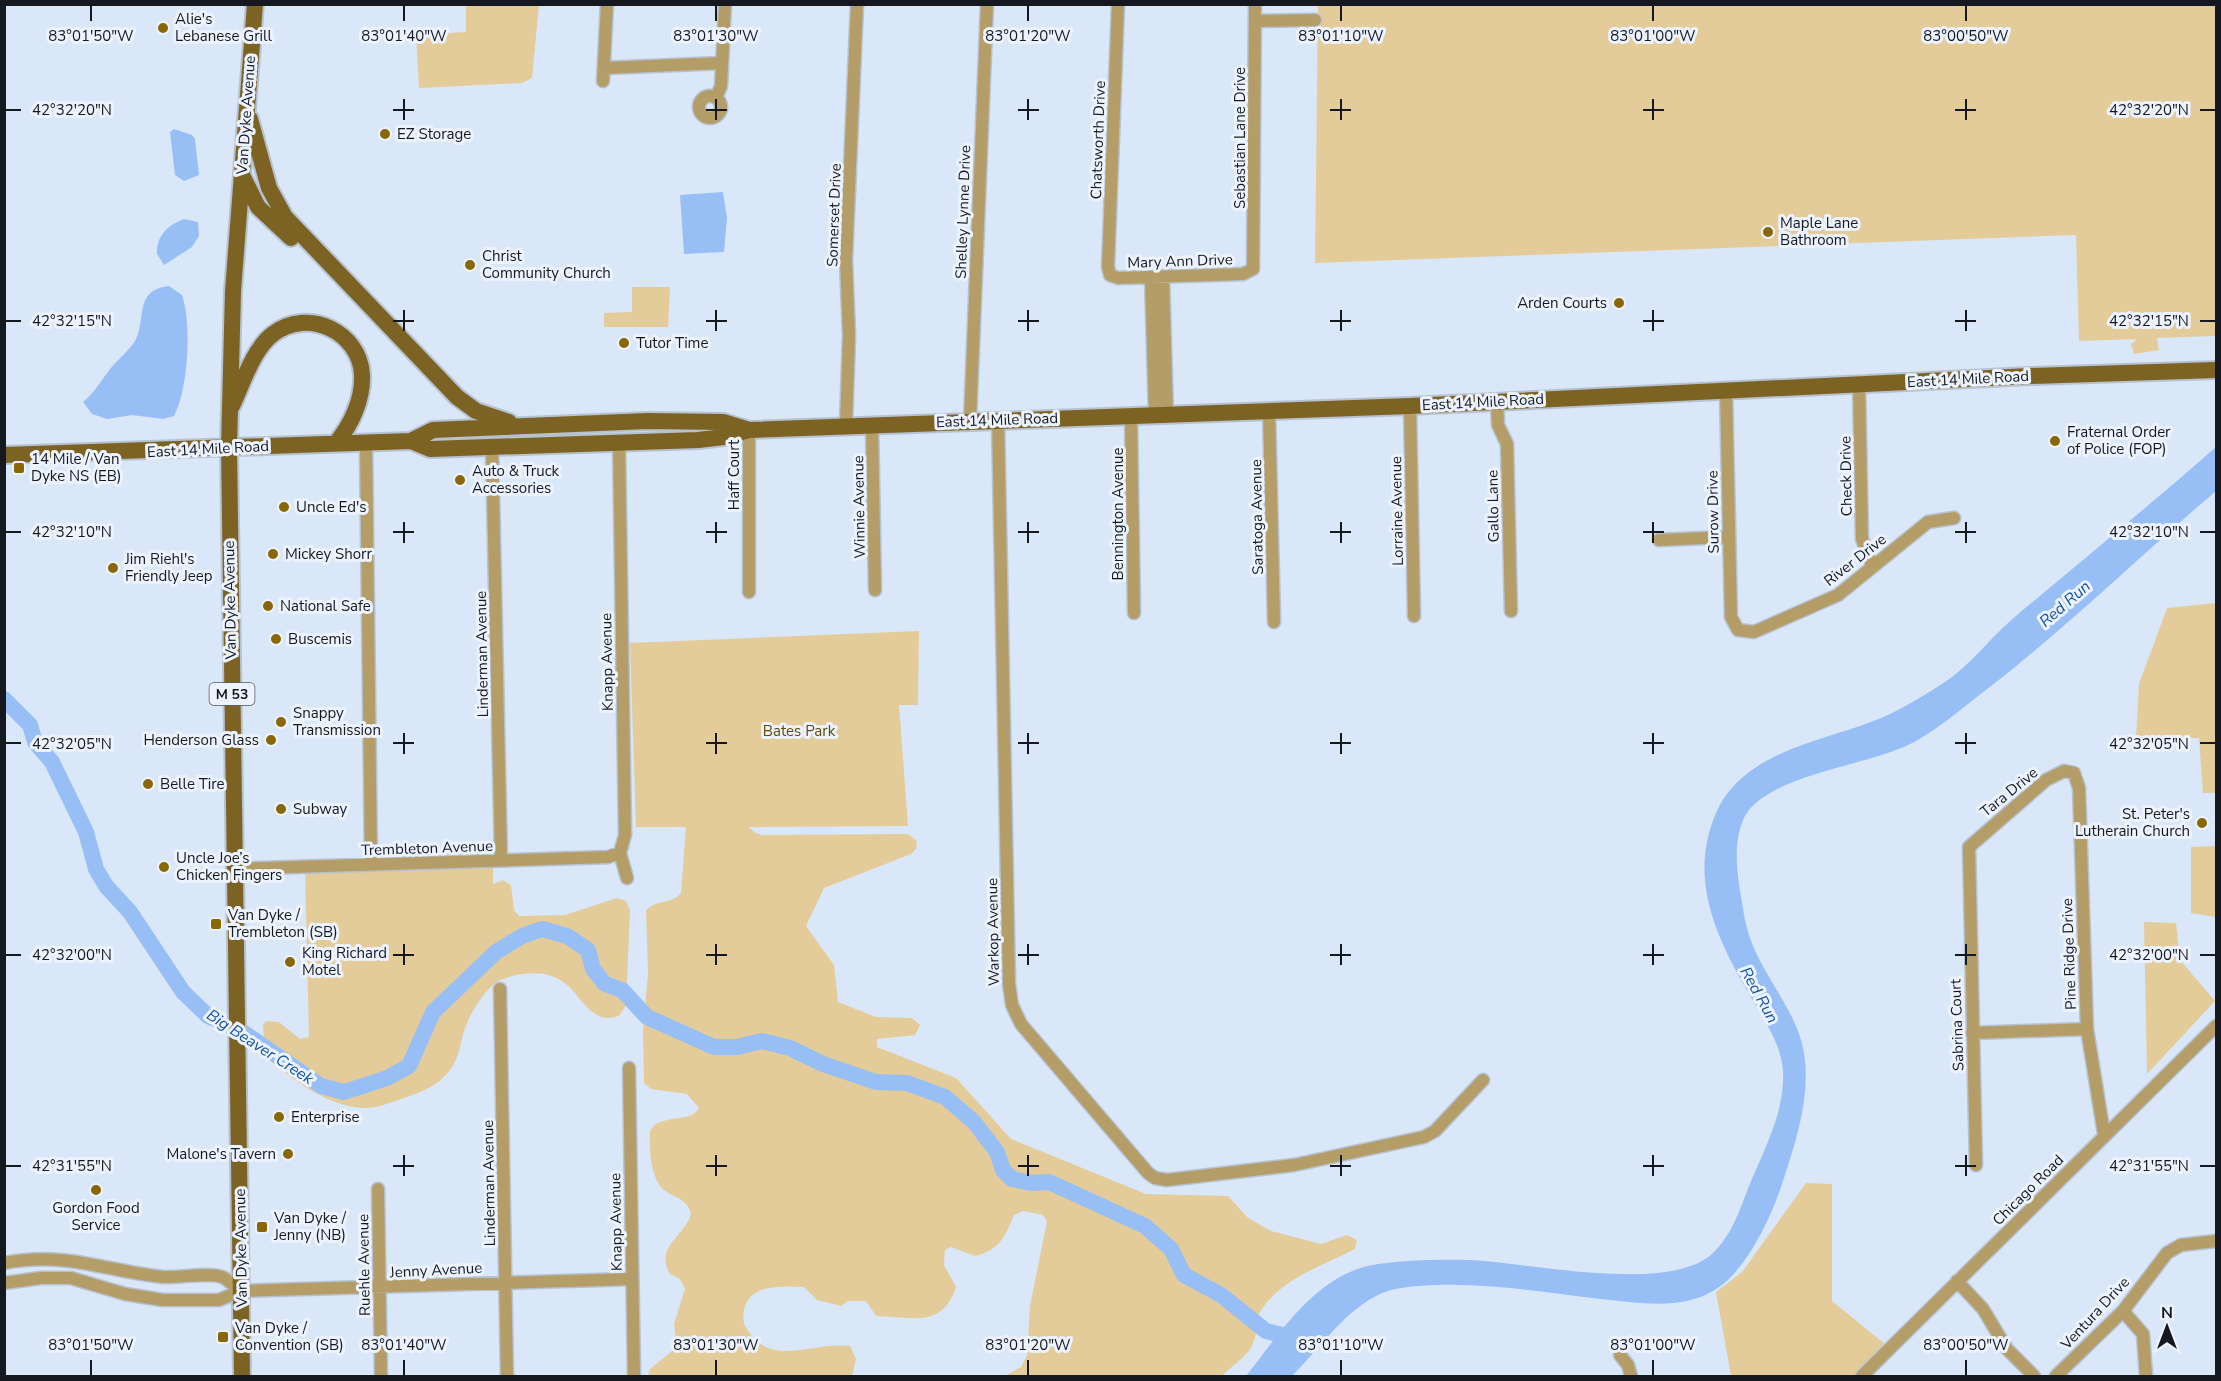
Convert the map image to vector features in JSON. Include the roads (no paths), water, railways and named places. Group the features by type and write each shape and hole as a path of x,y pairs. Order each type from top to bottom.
{"main road":[{"name":"Van Dyke Avenue","path":"242,1377 229,412 233,291 255,4"},
{"path":"247,110 270,188 291,225 457,397 486,415 522,426"},
{"path":"242,173 245,185 258,207 476,428 492,435 546,446"},
{"path":"229,412 267,339 290,325 318,323 335,330 349,341 361,365 361,386 354,416 348,429 336,443"},
{"name":"East 14 Mile Road","path":"411,441 430,449 546,446 724,437 749,430 1410,406 1859,384 2217,370"},
{"name":"East 14 Mile Road","path":"4,455 411,441 433,430 615,422 723,422 749,430"}],"street":[{"path":"603,81 607,4"},
{"path":"716,98 721,86 725,4"},
{"name":"Somerset Drive","path":"846,426 849,334 846,260 857,4"},
{"name":"Shelley Lynne Drive","path":"970,421 987,4"},
{"name":"Chatsworth Drive","path":"1110,275 1108,267 1118,4"},
{"name":"Sebastian Lane Drive","path":"1251,271 1254,262 1256,4"},
{"path":"1255,21 1315,20"},
{"path":"604,68 722,63"},
{"name":"Mary Ann Drive","path":"1110,275 1118,278 1157,277 1243,274 1251,271"},
{"path":"1157,277 1161,415"},
{"name":"Check Drive","path":"1859,384 1862,539 1872,565"},
{"name":"Surow Drive","path":"1726,390 1731,617 1738,630"},
{"name":"Gallo Lane","path":"1497,401 1498,425 1507,444 1511,611"},
{"name":"Lorraine Avenue","path":"1410,406 1414,616"},
{"name":"Saratoga Avenue","path":"1269,411 1274,622"},
{"name":"Bennington Avenue","path":"1131,416 1134,612"},
{"name":"Warkop Avenue","path":"998,420 1009,984 1012,1005 1021,1024 1148,1173 1155,1178 1167,1180 1294,1165 1424,1137 1435,1131 1483,1080"},
{"name":"Winnie Avenue","path":"872,425 875,590"},
{"name":"Haff Court","path":"749,430 749,592"},
{"path":"366,443 371,865"},
{"name":"Knapp Avenue","path":"619,443 625,835 620,853 627,878"},
{"name":"Linderman Avenue","path":"492,448 501,860"},
{"name":"River Drive","path":"1738,630 1754,632 1831,599 1847,589 1872,565 1928,522 1954,518"},
{"path":"1659,540 1728,537"},
{"name":"Tara Drive","path":"1969,847 2046,780 2064,771 2074,773"},
{"name":"Pine Ridge Drive","path":"2074,773 2079,788 2086,1029 2104,1134"},
{"name":"Sabrina Court","path":"1969,847 1976,1165"},
{"name":"Trembleton Avenue","path":"234,869 608,857 620,853"},
{"name":"Linderman Avenue","path":"500,989 507,1377"},
{"name":"Chicago Road","path":"1862,1377 2104,1134 2217,1026"},
{"path":"1972,1033 2086,1029"},
{"name":"Knapp Avenue","path":"629,1068 634,1377"},
{"name":"Ruehle Avenue","path":"378,1189 381,1377"},
{"name":"Ventura Drive","path":"2056,1377 2123,1311 2167,1253 2181,1245 2217,1241"},
{"path":"4,1263 29,1258 66,1259 126,1273 156,1276 221,1276 241,1291"},
{"path":"66,1259 71,1278"},
{"path":"155,1299 156,1276"},
{"name":"Jenny Avenue","path":"4,1283 41,1278 71,1278 125,1294 155,1299 219,1300 241,1291 632,1279"},
{"path":"1957,1281 1983,1309 2007,1349 2034,1377"},
{"path":"2123,1311 2143,1334 2146,1377"},
{"path":"1620,1355 1628,1365 1631,1377"}],"water":[{"path":"174,129 192,135 195,139 199,175 184,181 175,175 170,132"},
{"path":"723,192 727,218 724,252 684,254 680,195"},
{"path":"184,219 198,222 199,236 192,247 164,265 157,254 161,237 173,224"},
{"path":"169,286 182,295 188,339 183,390 174,416 163,419 132,415 107,419 92,414 83,402 135,341 143,307 150,293"},
{"name":"Red Run","path":"2216,447 2216,491 2074,617 1986,690 1916,741 1897,750 1795,781 1754,804 1743,820 1738,839 1737,858 1746,924 1758,957 1796,1025 1805,1057 1806,1074 1803,1110 1780,1191 1754,1246 1728,1280 1699,1298 1660,1304 1478,1286 1437,1285 1398,1288 1376,1296 1353,1312 1292,1376 1246,1376 1283,1328 1312,1297 1345,1274 1364,1267 1401,1261 1469,1260 1562,1270 1634,1274 1667,1272 1695,1264 1715,1251 1734,1223 1766,1148 1779,1110 1783,1084 1782,1062 1776,1044 1719,936 1706,888 1705,864 1708,839 1716,813 1730,790 1749,772 1771,758 1896,711 1952,677 2017,615"}],"waterway":[{"name":"Big Beaver Creek","path":"4,699 30,725 35,742 52,762 86,832 96,869 106,886 130,912 183,992 208,1016 237,1028 321,1086 344,1092 387,1078 409,1066 433,1012 496,952 522,936 542,929 567,936 588,950 593,969 605,984 622,990 647,1017 714,1047 737,1047 762,1041 790,1048 823,1064 876,1082 907,1083 945,1097 974,1122 997,1152 1003,1170 1012,1179 1032,1183 1049,1182 1145,1226 1171,1249 1184,1275 1221,1295 1266,1331 1299,1339"}],"place":[{"name":"Alie's Lebanese Grill","path":"163,28"},
{"name":"EZ Storage","path":"385,134"},
{"name":"Maple Lane Bathroom","path":"1768,232"},
{"name":"Christ Community Church","path":"470,265"},
{"name":"Arden Courts","path":"1619,303"},
{"name":"Tutor Time","path":"624,343"},
{"name":"Fraternal Order of Police (FOP)","path":"2055,441"},
{"name":"14 Mile / Van Dyke NS (EB)","path":"19,468"},
{"name":"Auto & Truck Accessories","path":"460,480"},
{"name":"Uncle Ed's","path":"284,507"},
{"name":"Mickey Shorr","path":"273,554"},
{"name":"Jim Riehl's Friendly Jeep","path":"113,568"},
{"name":"National Safe","path":"268,606"},
{"name":"Buscemis","path":"276,639"},
{"name":"Snappy Transmission","path":"281,722"},
{"name":"Henderson Glass","path":"271,740"},
{"name":"Belle Tire","path":"148,784"},
{"name":"Subway","path":"281,809"},
{"name":"St. Peter's Lutherain Church","path":"2202,823"},
{"name":"Uncle Joe’s Chicken Fingers","path":"164,867"},
{"name":"Van Dyke / Trembleton (SB)","path":"216,924"},
{"name":"King Richard Motel","path":"290,962"},
{"name":"Enterprise","path":"279,1117"},
{"name":"Malone's Tavern","path":"288,1154"},
{"name":"Gordon Food Service","path":"96,1190"},
{"name":"Van Dyke / Jenny (NB)","path":"262,1227"},
{"name":"Van Dyke / Convention (SB)","path":"223,1337"}],"park label":[{"name":"Bates Park","path":"799,731"}]}
